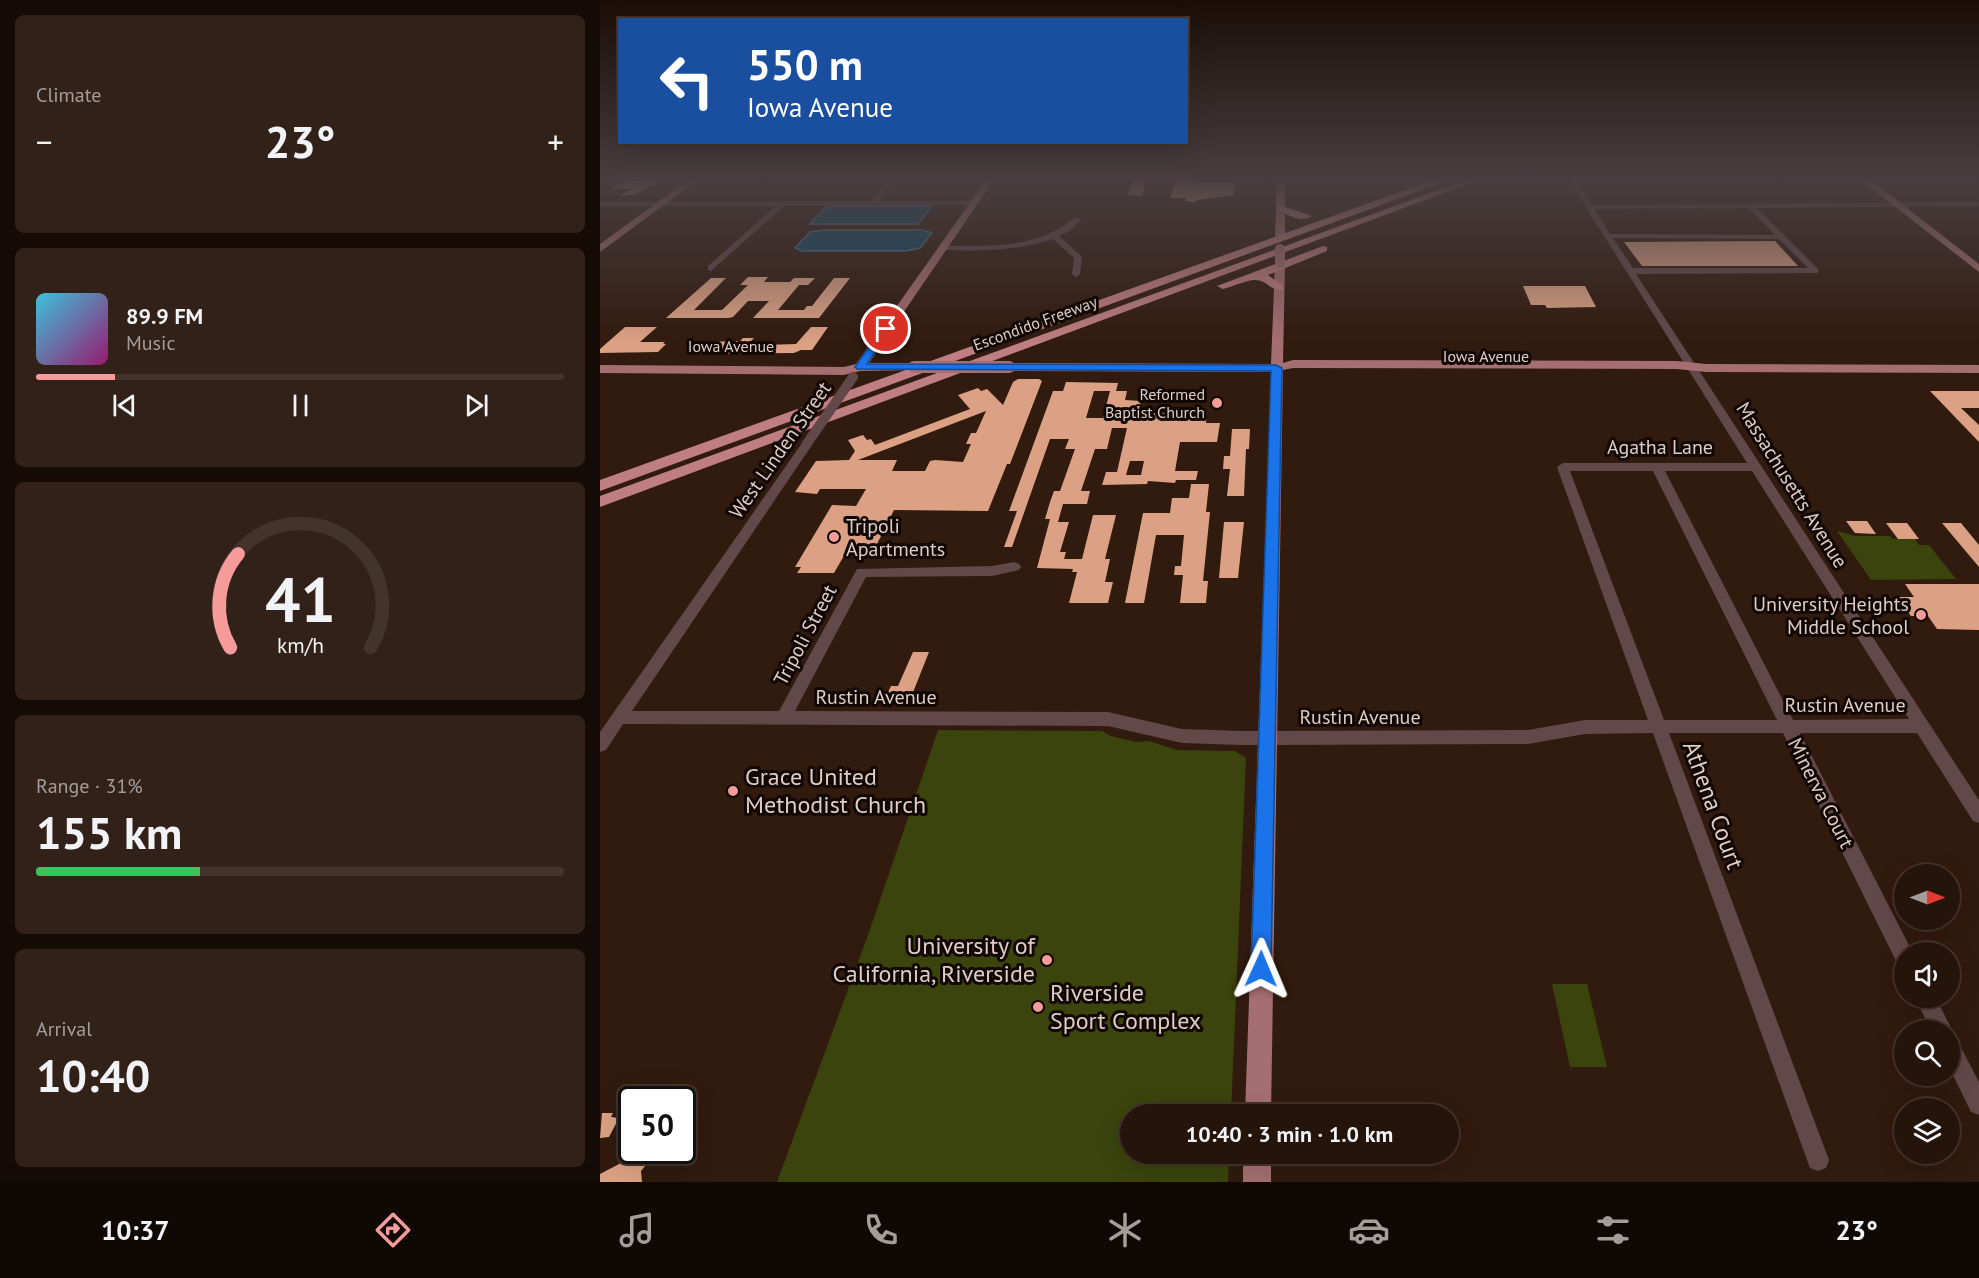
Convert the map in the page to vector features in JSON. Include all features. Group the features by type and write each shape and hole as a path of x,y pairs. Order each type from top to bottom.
{"highway":[{"name":"Escondido Freeway","path":"600,502 1303,232"},
{"name":"Escondido Freeway","path":"600,486 1326,232"},
{"path":"1009,344 1051,343 1251,277 1356,232"},
{"path":"1009,344 1253,236"},
{"path":"1251,277 1265,278 1279,288"},
{"path":"600,480 714,445"}],"main road":[{"path":"600,249 623,232"},
{"name":"West Linden Street","path":"857,372 954,232"},
{"path":"1258,1104 1281,232"},
{"path":"1932,232 1979,269"},
{"name":"Iowa Avenue","path":"600,363 849,362 857,372"},
{"name":"Iowa Avenue","path":"600,369 844,370 857,372 882,367 1009,367 1276,368 1294,372 1683,373 1694,368 1979,369"},
{"path":"1257,1164 1257,1182"}],"street":[{"path":"711,268 751,232"},
{"path":"943,248 1006,248 1061,232"},
{"name":"Massachusetts Avenue","path":"1607,232 1979,815"},
{"path":"1632,271 1815,271 1776,232"},
{"path":"1054,236 1078,257 1076,273"},
{"path":"1610,236 1781,237"},
{"name":"West Linden Street","path":"600,745 857,372"},
{"name":"Agatha Lane","path":"1563,467 1756,467"},
{"name":"Athena Court","path":"1563,467 1818,1160"},
{"name":"Minerva Court","path":"1657,467 1897,942"},
{"name":"Tripoli Street","path":"784,717 862,572 992,571 1014,567"},
{"name":"Rustin Avenue","path":"619,717 1108,719 1182,736 1267,737 1528,737 1585,727 1922,726"},
{"path":"1960,1067 1979,1104"}],"green space":[{"path":"1837,531 1855,536 1915,539 1919,545 1929,545 1956,579 1871,580"},
{"name":"Riverside Sport Complex","path":"938,730 1102,731 1111,736 1136,742 1149,741 1177,750 1235,751 1246,758 1231,1104 1120,1104 1120,1164 1229,1164 1228,1182 777,1182 867,938"},
{"path":"1552,984 1587,984 1607,1067 1570,1067"}],"water":[{"path":"810,232 932,233 920,248 905,251 802,251 795,248"}],"building":[{"path":"1775,241 1798,266 1642,266 1624,242"},
{"path":"748,277 768,277 764,282 790,282 794,278 815,278 808,285 799,285 778,310 804,310 807,306 812,306 834,278 850,278 819,318 753,318 769,301 748,301 733,317 666,318 711,278 726,278 694,310 722,310 748,285 740,285"},
{"path":"1523,286 1585,286 1596,307 1547,308 1545,305 1531,305"},
{"path":"625,327 657,327 640,342 665,342 663,344 666,344 658,352 600,353 600,349"},
{"path":"811,327 828,327 812,350 801,350 794,353 693,354 705,342 740,341 743,338 754,338 750,342 766,342 764,345 796,344"},
{"path":"1018,379 1042,381 1010,464 1007,464 988,511 894,510 872,554 845,554 834,573 797,573 801,567 795,567 832,505 856,506 866,489 820,489 817,494 795,492 816,461 849,460 855,451 848,440 863,435 867,440 871,439 875,445 970,409 958,395 978,388 981,391 987,389 1003,405 1013,382","holes":["986,411 976,433 971,433 966,444 971,444 963,462 930,461 925,471 892,471 897,460 858,460"]},
{"path":"1066,382 1118,383 1116,391 1127,391 1125,400 1141,401 1138,413 1207,413 1206,423 1220,423 1217,442 1180,442 1175,471 1198,471 1196,480 1176,480 1175,483 1148,481 1147,484 1102,485 1106,472 1117,472 1127,428 1112,428 1107,449 1095,449 1081,491 1090,491 1087,504 1063,504 1058,522 1069,522 1060,552 1066,552 1064,559 1082,559 1093,515 1116,515 1105,559 1110,559 1105,582 1113,582 1108,603 1069,603 1077,572 1072,572 1073,569 1037,568 1050,519 1045,519 1050,502 1054,491 1060,491 1075,449 1065,449 1069,439 1050,439 1012,547 1004,547 1017,511 1009,511 1053,391 1063,391","holes":["1094,391 1110,391 1103,418 1086,418","1130,461 1144,461 1141,475 1126,475"]},
{"path":"1930,391 1979,391 1979,408 1961,408 1979,425 1979,442"},
{"path":"1232,429 1250,429 1249,449 1246,449 1244,496 1227,496 1230,469 1223,469 1224,456 1230,456"},
{"path":"1191,484 1209,484 1206,512 1210,512 1203,581 1208,581 1206,603 1180,603 1183,575 1174,575 1175,566 1181,566 1184,535 1156,535 1144,603 1125,603 1143,513 1170,513 1172,498 1189,498"},
{"path":"1846,521 1867,521 1876,534 1855,533"},
{"path":"1224,522 1244,522 1238,578 1219,578"},
{"path":"1886,523 1907,523 1919,539 1898,539"},
{"path":"1942,523 1961,523 1979,545 1979,567"},
{"path":"1905,584 1979,584 1979,630 1937,629 1928,616 1911,616 1897,597 1914,597"},
{"path":"913,652 929,652 910,700 884,700 891,686 898,686"},
{"path":"602,1113 613,1113 611,1117 618,1118 618,1120 609,1137 600,1138"},
{"path":"619,1164 646,1164 641,1171 642,1182 600,1182 600,1174"}],"place":[{"name":"Reformed Baptist Church","path":"1217,403"},
{"name":"Tripoli Apartments","path":"834,537"},
{"name":"University Heights Middle School","path":"1921,615"},
{"name":"Grace United Methodist Church","path":"733,791"},
{"name":"University of California, Riverside","path":"1047,960"},
{"name":"Riverside Sport Complex","path":"1038,1007"}],"route":[{"path":"886,329 860,367 1276,368 1261,969"}]}
